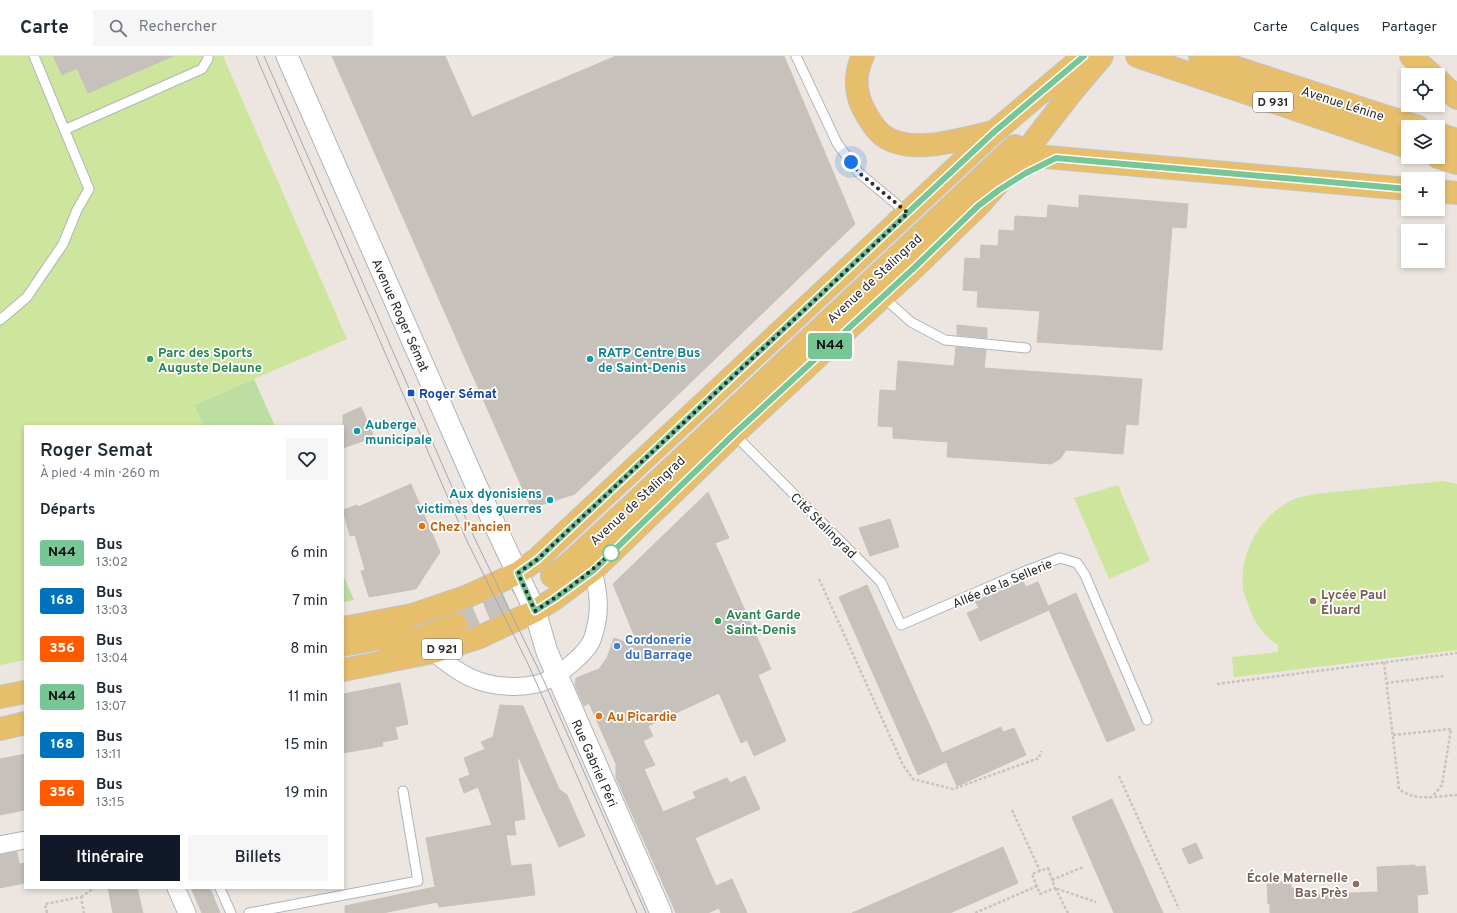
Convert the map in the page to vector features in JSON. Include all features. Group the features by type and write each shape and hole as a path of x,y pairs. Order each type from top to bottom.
{"main road":[{"path":"863,56 857,74 857,93 864,111 881,134 895,142 911,145 929,145 994,132"},
{"name":"Avenue de Stalingrad","path":"344,628 412,615 468,596 518,573 538,559 994,132 1084,56"},
{"name":"Avenue de Stalingrad","path":"535,611 594,570 734,434 883,297 978,206 1020,159 1071,93 1102,56"},
{"name":"Avenue Lénine","path":"1137,56 1401,145"},
{"name":"Avenue Lénine","path":"1200,56 1401,121"},
{"path":"1412,56 1425,68"},
{"name":"Avenue de Stalingrad","path":"552,576 567,565 601,534 1071,93"},
{"path":"1445,136 1457,140"},
{"path":"979,179 994,170 1020,159 1035,156 1401,188"},
{"path":"978,206 1020,176 1056,158"},
{"path":"1445,159 1457,163"},
{"path":"1445,192 1457,193"},
{"path":"601,534 849,268"},
{"name":"D 921","path":"344,670 433,652 480,637 535,611"},
{"name":"D 921","path":"344,645 456,624 417,639 344,655"},
{"path":"0,698 24,692"},
{"path":"0,698 24,696"},
{"path":"0,729 24,722"},
{"path":"0,733 24,730"}],"street":[{"name":"Avenue Roger Sémat","path":"287,56 476,485 535,611"},
{"path":"433,652 457,671 480,681 501,686 537,684 557,675 576,660 592,642 598,619 599,601 594,570"},
{"name":"Rue Gabriel Péri","path":"535,611 547,652 661,913"},
{"path":"0,845 24,840"},
{"path":"176,889 187,913"}],"lane":[{"path":"0,320 27,297 63,244 77,210 89,190 34,56"},
{"path":"64,130 202,69 208,59 208,56"},
{"path":"796,56 837,143 858,172 908,213"},
{"path":"883,297 911,322 945,340 1026,348"},
{"name":"Cité Stalingrad","path":"734,434 881,582 901,626"},
{"name":"Allée de la Sellerie","path":"901,626 1023,572 1060,558 1078,563 1085,575 1148,720"},
{"path":"248,913 418,881 403,792"},
{"path":"220,889 231,913"}],"path":[{"path":"819,579 903,765 913,779 953,790 1039,758 1041,751"},
{"path":"1217,684 1457,653"},
{"path":"1384,662 1399,789 1405,794 1417,797 1457,794"},
{"path":"1386,683 1444,676"},
{"path":"1393,735 1451,729 1442,785 1432,797"},
{"path":"1119,776 1179,909"},
{"path":"1012,810 1040,871"},
{"path":"1052,880 1083,866"},
{"path":"1068,913 1055,888 1048,868 1032,874 1040,894 1055,888 1096,902"},
{"path":"975,913 1037,886"},
{"path":"47,913 45,904 81,897 93,889"},
{"path":"81,897 84,913"}],"green space":[{"name":"Parc des Sports Auguste Delaune","path":"0,56 223,56 347,339 194,405 204,425 24,425 24,660 0,665"},
{"path":"254,379 275,425 204,425 194,405"},
{"path":"1443,481 1457,484 1457,650 1234,677 1232,657 1278,652 1278,645 1263,633 1256,622 1243,590 1245,561 1249,548 1263,523 1273,513 1297,498 1315,494"},
{"path":"1118,485 1150,561 1109,579 1074,498"},
{"path":"344,577 354,600 344,602"}],"building":[{"path":"53,56 173,56 88,93 77,68 62,75"},
{"name":"RATP Centre Bus de Saint-Denis","path":"332,56 445,56 472,117 616,56 784,56 855,224 575,494 531,508"},
{"path":"1079,195 1188,204 1186,228 1172,227 1162,350 1037,342 1040,311 977,307 978,291 963,290 965,258 980,259 981,245 998,246 999,230 1014,231 1015,216 1047,218 1048,205 1079,208"},
{"path":"957,325 987,328 987,338 957,335"},
{"path":"956,347 986,350 984,368 1142,379 1138,425 1126,424 1123,454 1066,450 1060,459 1051,464 947,457 948,442 893,438 893,427 878,426 880,390 896,391 898,361 954,366"},
{"name":"Auberge municipale","path":"361,407 374,437 344,448 343,415"},
{"path":"411,484 440,552 416,589 369,597 361,571 365,570 355,535 350,536 344,514 344,510 357,505 358,507"},
{"path":"708,492 729,538 715,543 771,669 758,675 786,741 754,756 747,740 741,743 719,693 648,726 653,736 643,741 655,765 644,769 663,812 696,798 693,792 727,778 730,783 745,776 760,809 695,838 716,886 732,879 747,913 721,913 719,908 708,913 676,913 616,778 616,764 589,703 584,706 575,685 576,678 599,669 607,658 614,638 639,647 613,584"},
{"path":"890,519 899,547 870,556 859,528"},
{"path":"1023,582 1026,587 1038,582 1048,606 1076,593 1135,730 1107,742 1049,610 980,641 967,613 979,608 975,601"},
{"path":"867,585 946,762 918,775 839,597"},
{"path":"400,683 408,724 395,727 398,739 382,742 383,746 344,753 344,694"},
{"path":"500,705 523,706 559,789 567,795 585,836 559,847 517,754 525,819 514,821 516,835 506,835 511,866 531,864 535,895 439,907 437,902 383,913 345,913 345,906 435,887 426,838 492,825 478,787 464,793 459,779 470,775 464,758 485,749 481,742 493,737"},
{"path":"1001,727 1003,732 1014,728 1026,755 957,786 942,753"},
{"path":"24,754 24,810 0,815 0,759"},
{"path":"1112,799 1163,913 1114,913 1072,817"},
{"path":"1196,843 1203,858 1189,864 1182,849"},
{"path":"1003,847 1018,883 950,913 852,913"},
{"path":"17,852 19,864 24,863 24,883 0,888 0,855"},
{"path":"1415,865 1415,867 1425,866 1428,894 1417,895 1418,913 1270,913 1267,883 1291,881 1291,888 1303,888 1303,895 1378,892 1377,867"},
{"path":"108,889 137,889 143,913 113,913"},
{"path":"191,889 210,889 220,913 202,913"}],"tunnel":[{"path":"456,624 516,599 552,576"}],"tram line":[{"path":"256,56 466,539 529,666 637,913"},
{"path":"264,56 473,535 544,681 646,913"}],"bus line":[{"name":"N44","path":"1084,56 994,132 538,559 518,573 535,611 594,570 734,434 915,267 978,206 999,190 1026,173 1056,158 1401,188"}],"place":[{"name":"Parc des Sports Auguste Delaune","path":"150,359"},
{"name":"RATP Centre Bus de Saint-Denis","path":"590,359"},
{"name":"Roger Sémat","path":"411,393"},
{"name":"Auberge municipale","path":"357,431"},
{"name":"Aux dyonisiens victimes des guerres","path":"550,500"},
{"name":"Chez l'ancien","path":"422,526"},
{"name":"Lycée Paul Éluard","path":"1313,601"},
{"name":"Avant Garde Saint-Denis","path":"718,621"},
{"name":"Cordonerie du Barrage","path":"617,646"},
{"name":"Au Picardie","path":"599,716"},
{"name":"École Maternelle Bas Près","path":"1356,884"}],"route":[{"path":"611,553 613,551 594,570 535,611 518,573 538,559 908,213 858,172 851,162"}]}
